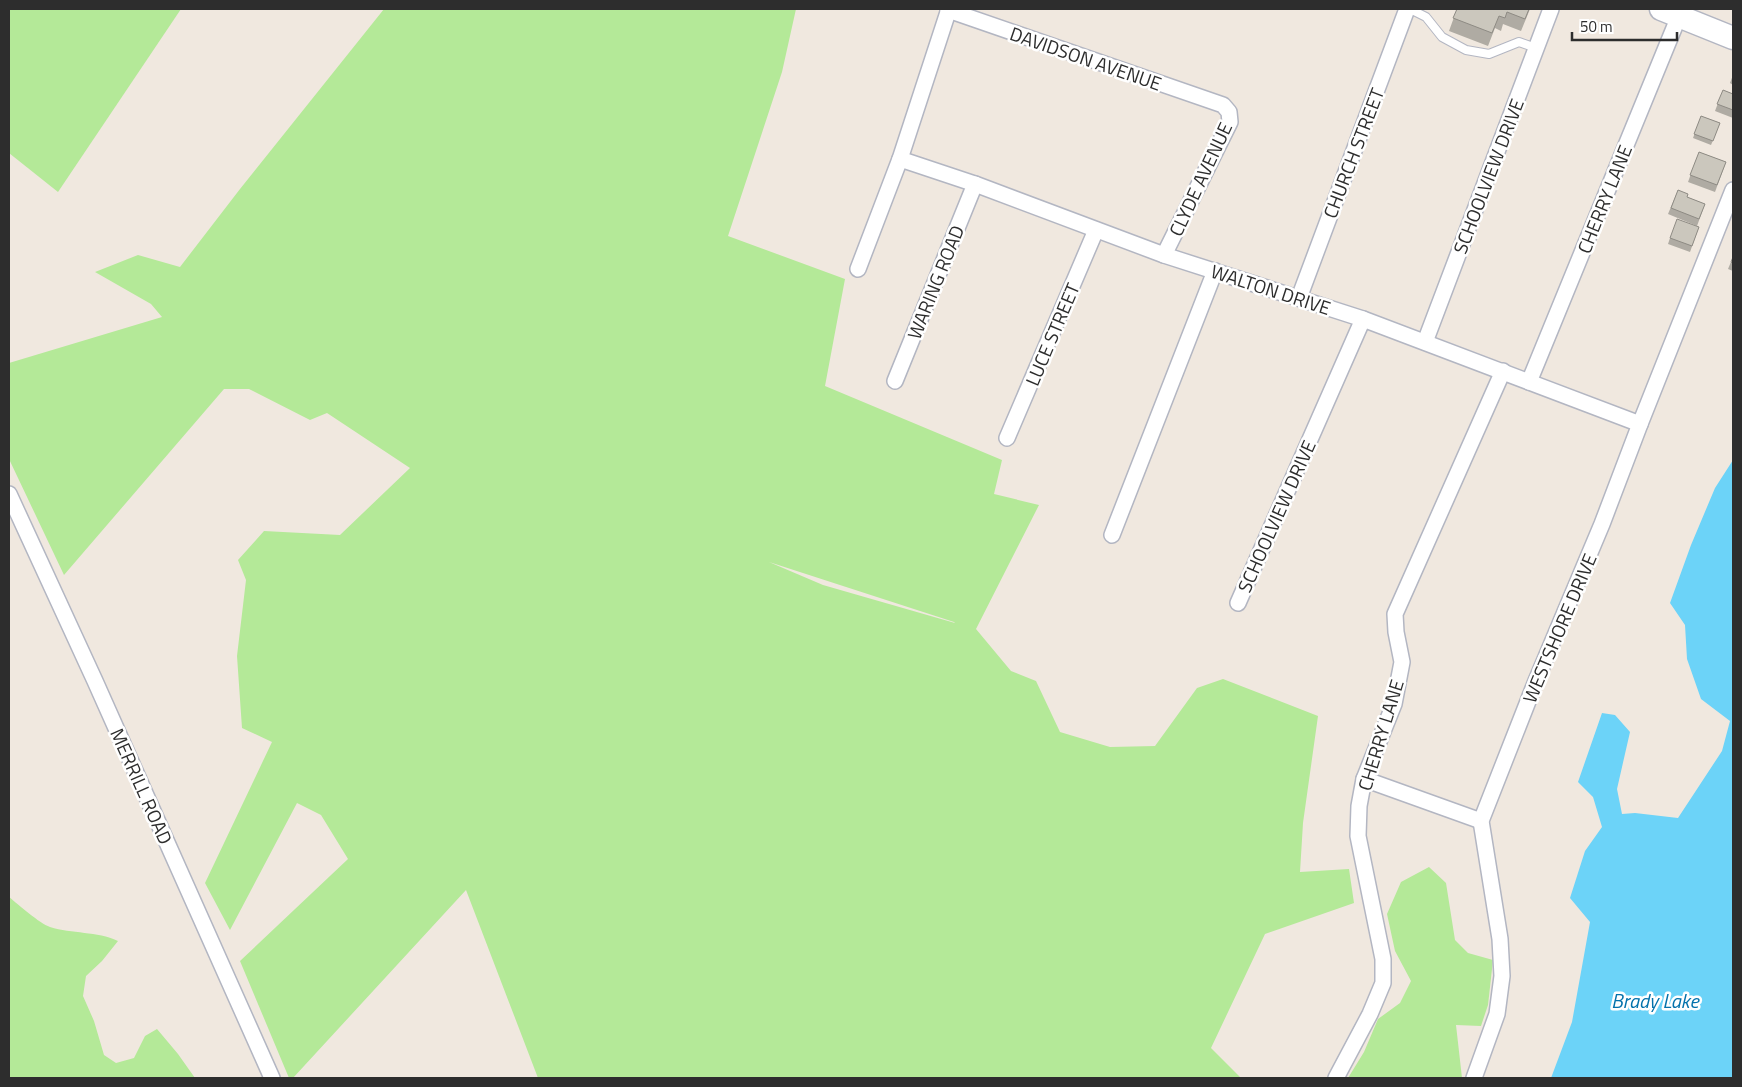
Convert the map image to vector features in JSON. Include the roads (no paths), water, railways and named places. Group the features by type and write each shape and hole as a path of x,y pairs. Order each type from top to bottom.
{"street":[{"name":"DAVIDSON AVENUE","path":"948,9 1223,105"},
{"path":"858,269 900,158 948,9"},
{"name":"CHURCH STREET","path":"1299,298 1409,9"},
{"name":"SCHOOLVIEW DRIVE","path":"1425,342 1551,9"},
{"path":"1670,12 1733,38"},
{"name":"CHERRY LANE","path":"1529,382 1670,12"},
{"name":"CLYDE AVENUE","path":"1164,255 1230,122 1229,112 1223,105"},
{"name":"WALTON DRIVE","path":"900,158 1164,255 1363,319 1640,424"},
{"name":"WARING ROAD","path":"895,381 975,184"},
{"name":"WESTSHORE DRIVE","path":"1481,821 1536,681 1602,524 1733,190"},
{"name":"LUCE STREET","path":"1007,438 1096,230"},
{"path":"1112,535 1215,271"},
{"name":"SCHOOLVIEW DRIVE","path":"1238,603 1363,319"},
{"name":"CHERRY LANE","path":"1336,1078 1370,1014 1383,983 1382,959 1358,836 1359,806 1364,780 1394,704 1402,662 1396,632 1395,614 1503,371"},
{"name":"MERRILL ROAD","path":"9,494 95,681 272,1078"},
{"path":"1364,780 1481,821 1500,939 1502,976 1497,1014 1474,1078"}],"lane":[{"path":"1409,9 1426,17 1442,37 1466,50 1489,54 1519,42 1536,48"}],"water":[{"name":"Brady Lake","path":"1733,460 1733,1078 1551,1078 1572,1022 1590,922 1570,898 1585,851 1602,827 1593,797 1578,782 1602,713 1615,715 1630,732 1617,789 1622,814 1635,813 1678,818 1722,751 1730,721 1701,699 1687,659 1685,625 1670,603 1691,545 1715,488"}]}
